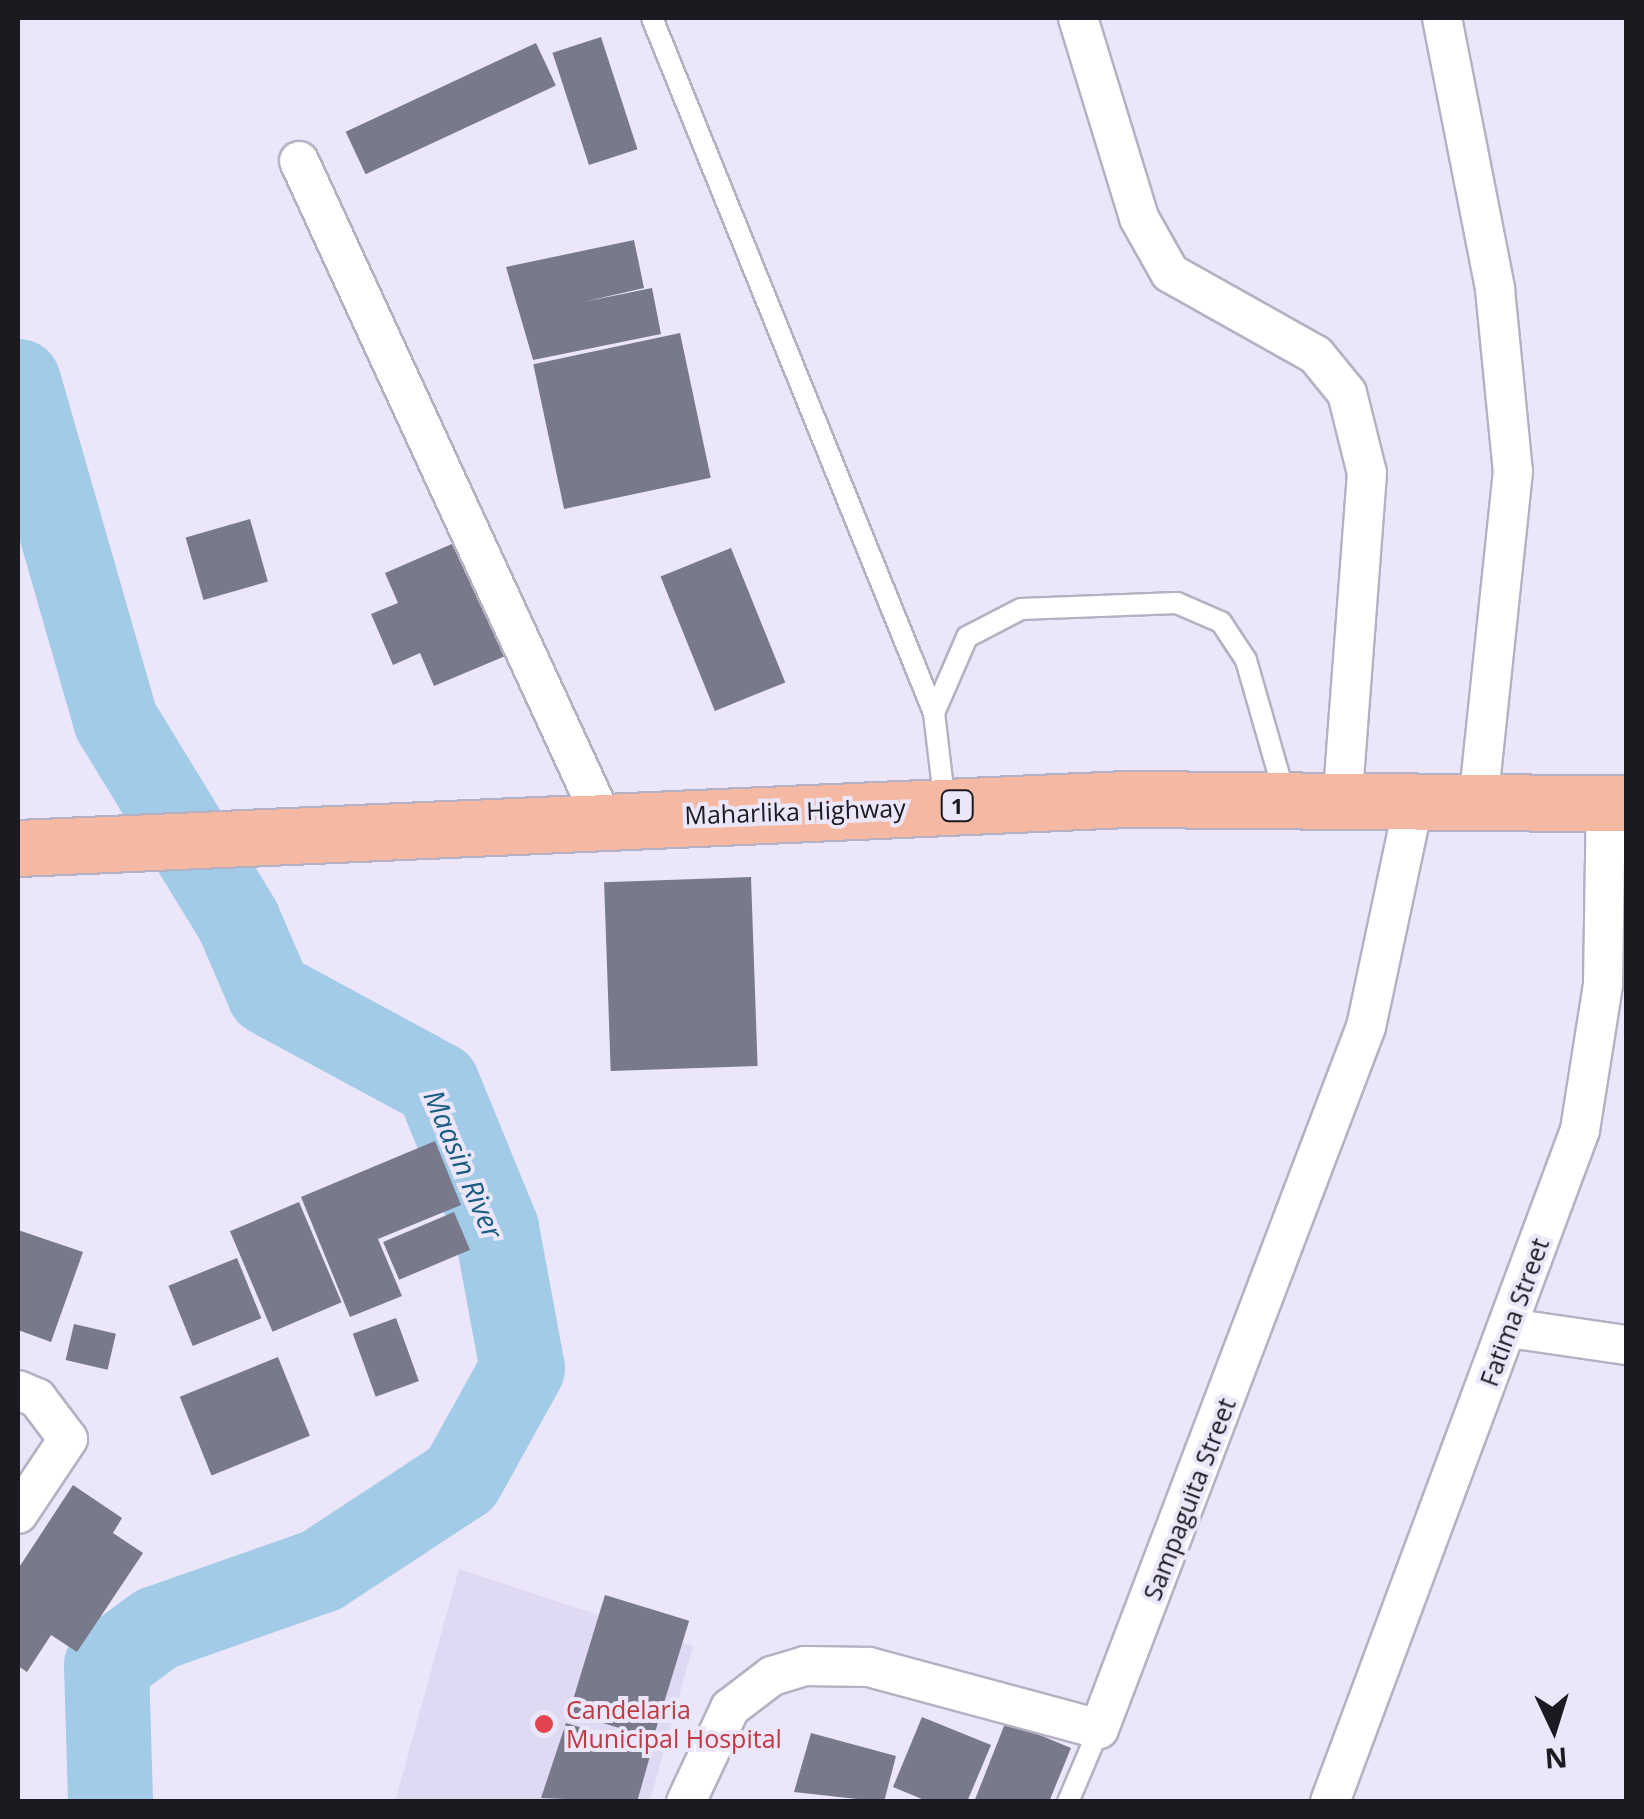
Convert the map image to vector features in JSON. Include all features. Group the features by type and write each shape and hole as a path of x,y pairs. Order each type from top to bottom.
{"main road":[{"name":"Maharlika Highway","path":"18,848 602,818 1284,796 1479,796 1616,802"}],"street":[{"path":"1078,18 1139,218 1170,273 1316,355 1347,394 1366,473 1344,795"},
{"path":"1442,18 1494,289 1513,471 1479,796"},
{"path":"300,162 602,818"},
{"name":"Sampaguita Street","path":"1099,1729 1366,1027 1415,796"},
{"name":"Fatima Street","path":"1330,1802 1580,1130 1603,984 1616,802"},
{"path":"1509,1328 1626,1344"},
{"path":"18,1390 37,1398 68,1439 18,1514"},
{"path":"686,1802 730,1708 772,1676 805,1666 869,1667 1099,1729"}],"lane":[{"path":"652,18 934,713 946,806"},
{"path":"934,713 967,637 1022,609 1178,603 1220,622 1246,660 1284,796"},
{"path":"1068,1802 1099,1729"}],"shaded area":[{"name":"Candelaria Municipal Hospital","path":"459,1569 693,1646 650,1801 395,1802"}],"building":[{"path":"601,37 637,149 589,165 552,53"},
{"path":"536,43 556,86 366,174 346,132"},
{"path":"634,240 644,288 583,302 652,288 661,334 533,360 506,267"},
{"path":"680,333 711,478 564,509 533,364"},
{"path":"250,519 268,581 204,600 186,537"},
{"path":"461,540 510,654 434,686 420,653 393,665 371,614 398,603 385,573"},
{"path":"731,548 785,682 715,711 661,576"},
{"path":"751,877 758,1066 611,1071 604,882"},
{"path":"435,1141 461,1205 378,1239 402,1296 350,1317 301,1197"},
{"path":"299,1202 342,1302 273,1332 230,1231"},
{"path":"454,1212 470,1250 399,1280 383,1242"},
{"path":"18,1230 83,1252 51,1342 18,1330"},
{"path":"237,1258 261,1318 193,1346 168,1286"},
{"path":"396,1318 419,1381 376,1397 353,1334"},
{"path":"74,1324 116,1334 108,1370 66,1360"},
{"path":"278,1357 310,1436 212,1476 180,1397"},
{"path":"73,1485 122,1518 113,1533 143,1553 77,1652 51,1635 27,1672 18,1666 18,1569"},
{"path":"605,1595 689,1621 653,1738 569,1713"},
{"path":"922,1717 991,1745 967,1802 929,1802 893,1787"},
{"path":"1006,1721 1071,1748 1049,1802 974,1802"},
{"path":"566,1723 652,1749 637,1802 541,1798"},
{"path":"811,1733 896,1756 884,1802 794,1792"}],"waterway":[{"name":"Maasin River","path":"18,381 115,720 238,921 269,993 437,1084 496,1228 522,1368 461,1478 321,1570 156,1628 106,1665 110,1802"}],"place":[{"name":"Candelaria Municipal Hospital","path":"544,1724"}]}
